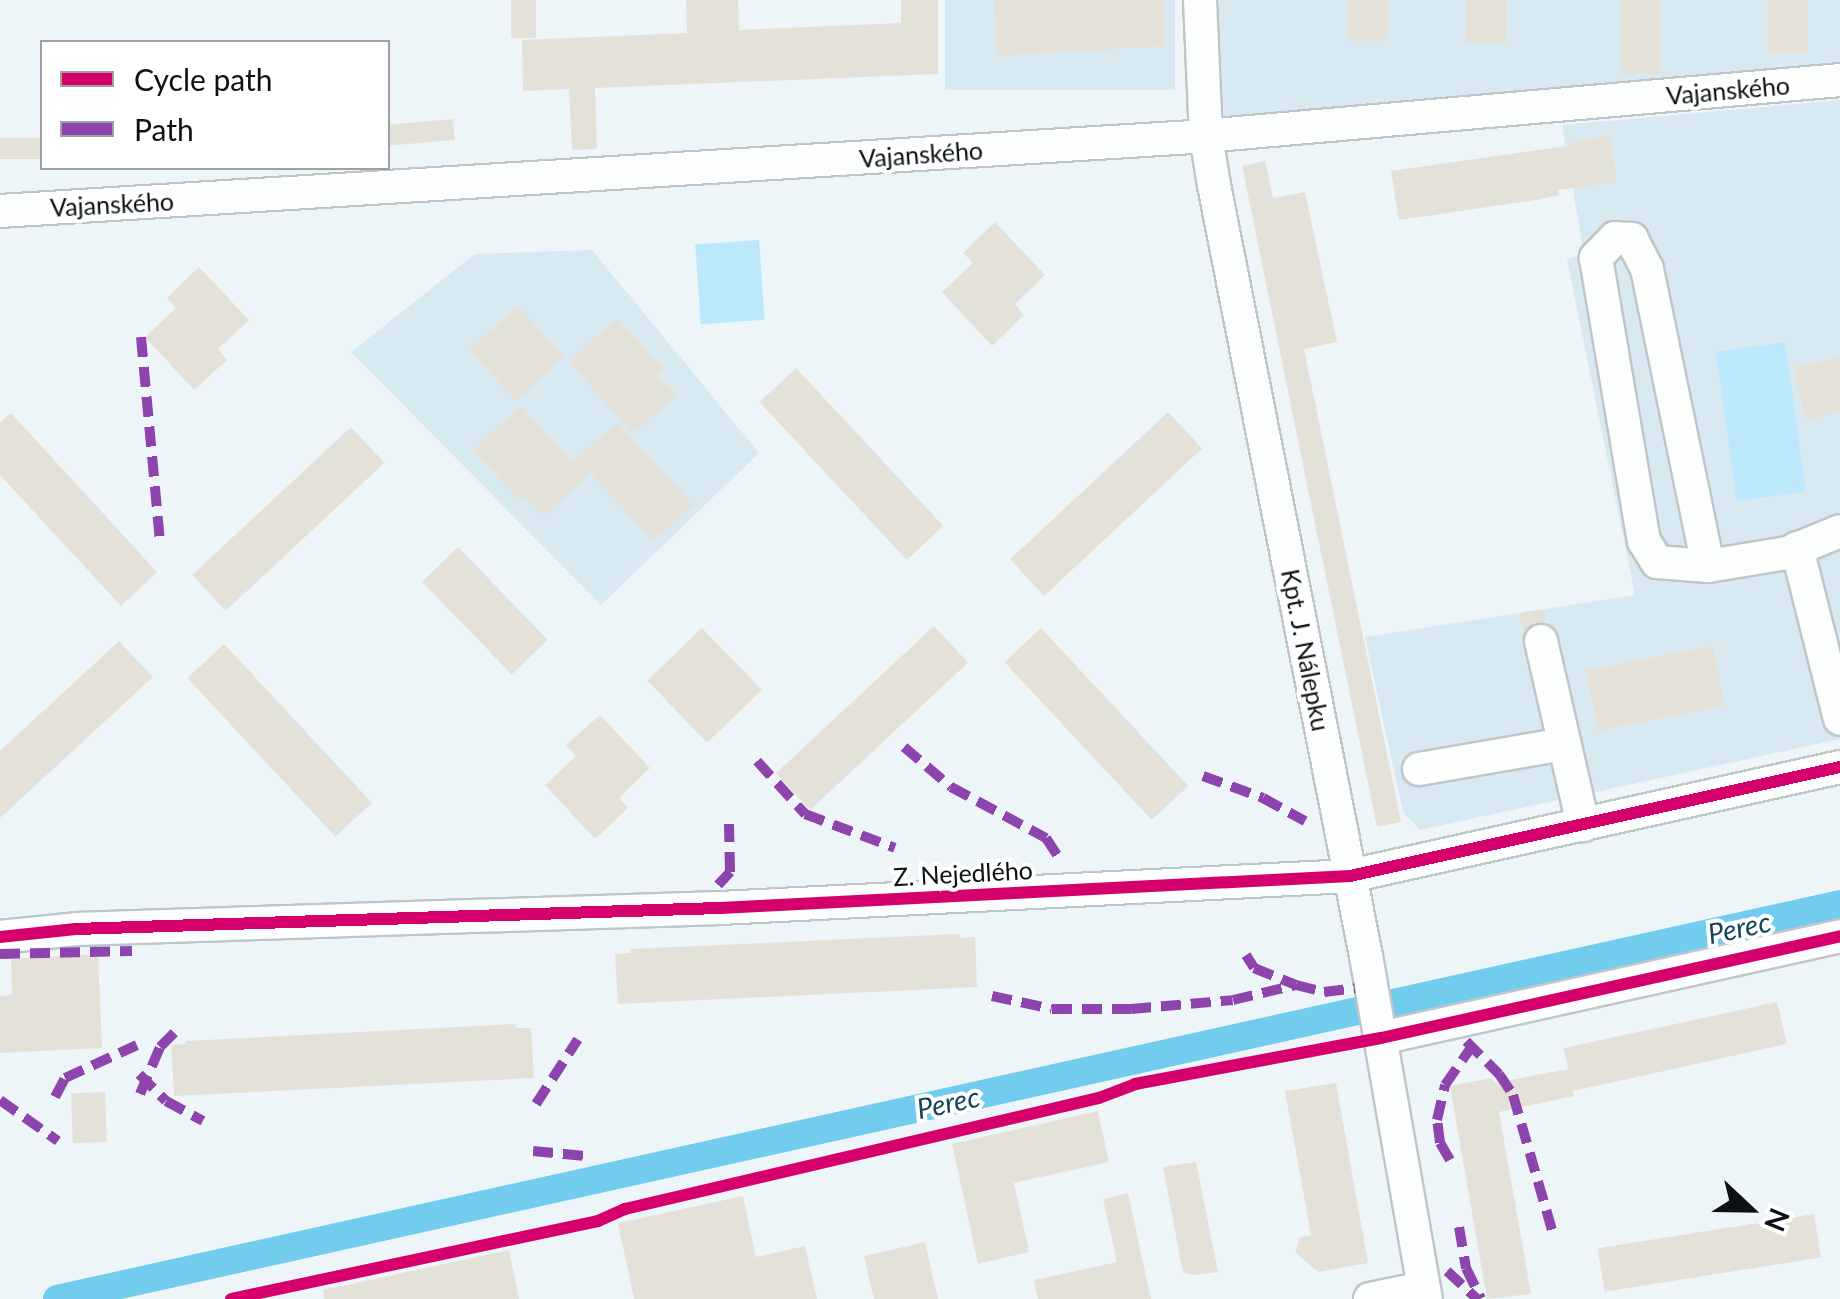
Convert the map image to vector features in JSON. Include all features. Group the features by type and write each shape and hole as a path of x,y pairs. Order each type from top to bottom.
{"street":[{"name":"Kpt. J. Nálepku","path":"1200,0 1206,136 1380,1031 1424,1294"},
{"name":"Vajanského","path":"0,211 1206,136 1840,80"},
{"path":"1708,566 1648,269 1632,239 1615,238 1596,258 1644,540 1657,562 1708,566 1797,548 1840,531"},
{"path":"1622,412 1673,402"},
{"path":"1797,548 1840,719"},
{"path":"1541,641 1583,826"},
{"path":"1420,769 1564,744"},
{"name":"Z. Nejedlého","path":"0,937 76,929 720,908 1350,876 1840,767"},
{"name":"Z. Nejedlého","path":"0,917 76,929"},
{"path":"1380,1031 1840,936"},
{"path":"1370,1299 1424,1294"}],"shaded area":[{"path":"945,0 1175,0 1175,90 945,90"},
{"path":"1218,0 1840,0 1840,72 1224,129"},
{"path":"1840,100 1840,739 1420,830 1403,812 1365,637 1635,595 1567,259 1584,255 1562,125"},
{"path":"759,240 765,320 701,324 695,244"},
{"path":"592,250 759,453 601,605 351,352 475,254"},
{"path":"1785,342 1806,492 1737,501 1716,352"}],"building":[{"path":"511,0 536,0 536,38 511,38"},
{"path":"686,0 738,0 739,30 901,23 901,0 938,0 938,74 595,88 597,149 572,150 569,89 523,91 522,40 687,33"},
{"path":"994,0 1163,0 1165,46 997,56"},
{"path":"1347,0 1388,0 1388,41 1347,41"},
{"path":"1466,0 1506,0 1506,43 1466,43"},
{"path":"1621,0 1661,0 1661,74 1621,74"},
{"path":"1768,0 1808,0 1808,53 1768,53"},
{"path":"453,119 455,140 390,146 390,125"},
{"path":"1610,136 1617,182 1558,190 1559,195 1536,200 1399,220 1391,171 1574,145 1573,141"},
{"path":"0,138 40,138 40,159 0,159"},
{"path":"1265,161 1273,198 1305,192 1337,342 1304,349 1401,822 1377,827 1242,166"},
{"path":"995,222 1045,275 1015,304 1024,315 992,346 942,292 973,263 963,253"},
{"path":"199,267 249,320 218,349 227,360 194,390 145,337 176,308 167,298"},
{"path":"518,306 564,357 516,401 470,349"},
{"path":"617,318 664,369 657,376 677,395 633,433 569,362"},
{"path":"1840,357 1840,412 1806,420 1794,367"},
{"path":"796,368 943,526 907,560 759,402"},
{"path":"521,406 573,462 617,422 693,505 653,541 591,473 544,516 525,496 520,500 473,450"},
{"path":"1168,412 1202,449 1044,596 1010,559"},
{"path":"11,413 157,572 121,606 0,475 0,423"},
{"path":"351,427 384,463 226,611 192,575"},
{"path":"458,547 548,640 512,675 422,582"},
{"path":"1543,609 1546,622 1536,622 1523,633 1520,613"},
{"path":"934,626 968,663 810,810 776,773"},
{"path":"702,628 762,690 707,743 647,681"},
{"path":"1041,628 1188,786 1152,820 1004,662"},
{"path":"119,641 153,677 0,818 0,751"},
{"path":"224,644 372,803 335,837 187,678"},
{"path":"1713,646 1725,706 1598,730 1586,671"},
{"path":"600,715 650,768 619,798 628,808 595,839 545,785 576,756 566,745"},
{"path":"959,934 960,938 975,937 977,987 618,1004 615,954 631,953 630,949"},
{"path":"98,954 102,1048 0,1053 0,996 12,995 11,959"},
{"path":"1777,1002 1787,1044 1573,1091 1574,1096 1499,1112 1531,1294 1487,1299 1450,1086 1493,1078 1494,1083 1568,1069 1564,1048"},
{"path":"515,1024 516,1028 531,1028 534,1078 174,1096 171,1045 186,1041"},
{"path":"1336,1083 1368,1263 1318,1272 1295,1252 1300,1237 1311,1235 1285,1091"},
{"path":"105,1092 107,1142 73,1143 71,1093"},
{"path":"1098,1111 1109,1162 1014,1183 1029,1252 978,1264 952,1144"},
{"path":"1196,1162 1218,1272 1194,1275 1183,1273 1163,1167"},
{"path":"1128,1193 1151,1299 1038,1299 1034,1280 1117,1262 1103,1199"},
{"path":"743,1196 756,1257 805,1246 817,1299 634,1299 618,1223"},
{"path":"1814,1214 1821,1257 1605,1292 1598,1248"},
{"path":"925,1242 938,1299 874,1299 864,1256"},
{"path":"509,1250 519,1299 324,1299 323,1290"}],"waterway":[{"name":"Perec","path":"57,1299 1840,904"}],"marked path":[{"path":"141,337 160,542"},
{"path":"904,747 951,787 1046,838 1061,861"},
{"path":"757,761 805,814 895,848"},
{"path":"1203,776 1263,798 1305,821"},
{"path":"718,885 730,872 729,824"},
{"path":"0,954 132,951"},
{"path":"1246,955 1254,968 1296,985 1324,992 1355,988"},
{"path":"992,996 1052,1009 1131,1009 1233,1000 1296,985"},
{"path":"140,1094 160,1047 178,1029"},
{"path":"536,1104 578,1039"},
{"path":"1450,1160 1440,1143 1437,1120 1445,1085 1477,1039"},
{"path":"1466,1041 1499,1074 1513,1095 1552,1230"},
{"path":"55,1097 65,1078 137,1045"},
{"path":"139,1074 166,1101 203,1121"},
{"path":"0,1100 58,1141"},
{"path":"533,1151 585,1156"},
{"path":"1459,1227 1466,1268 1481,1299"},
{"path":"1447,1271 1477,1299"}],"cycle path":[{"path":"0,937 76,929 720,908 1350,876 1840,767"},
{"path":"231,1299 598,1221 625,1209 1099,1098 1135,1084 1381,1038 1840,936"}]}
